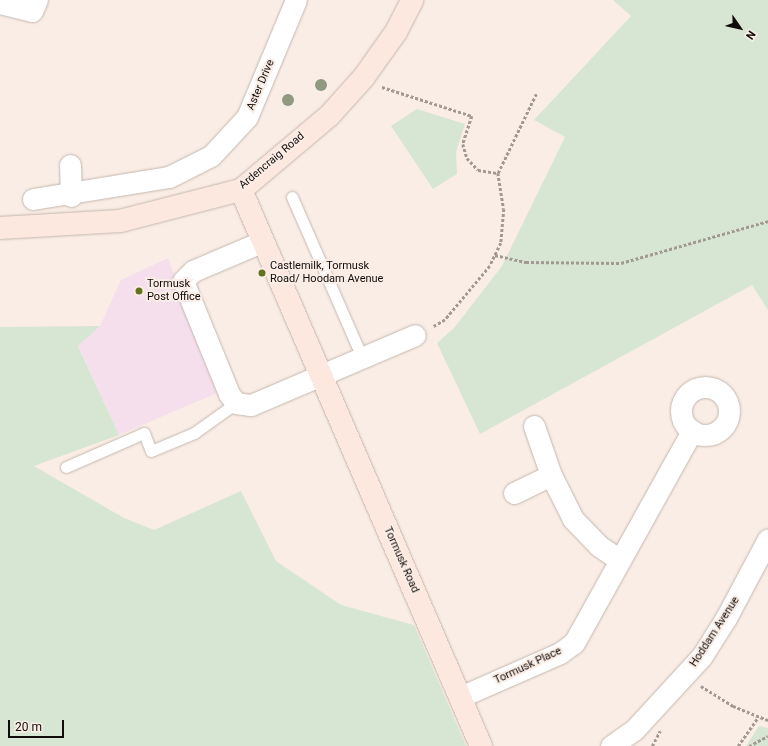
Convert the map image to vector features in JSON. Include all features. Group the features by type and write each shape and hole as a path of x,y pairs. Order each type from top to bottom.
{"street":[{"path":"0,3 32,11 37,0"},
{"name":"Aster Drive","path":"33,199 70,196 168,177 212,156 247,117 296,0"},
{"name":"Ardencraig Road","path":"0,228 120,221 241,190 329,116 364,77 396,32 412,0"},
{"path":"70,165 70,196"},
{"name":"Tormusk Road","path":"241,190 261,242 481,746"},
{"path":"261,242 193,271 183,281 229,394 236,403 251,405 415,335"},
{"path":"534,426 551,475 573,519 594,542 620,560"},
{"name":"Tormusk Place","path":"460,697 560,653 574,643 692,431"},
{"path":"514,493 551,475"},
{"name":"Hoddam Avenue","path":"611,746 634,730 685,676 726,618 768,540"}],"lane":[{"path":"292,197 362,357"},
{"path":"66,467 144,432 151,451 194,434 236,403"}],"path":[{"path":"364,77 382,88 472,116 463,144 467,158 478,170 498,173"},
{"path":"415,335 445,320 495,255 501,243 504,221 498,173 536,94"},
{"path":"495,255 526,262 621,263 768,221"},
{"path":"685,676 758,717 768,720"},
{"path":"738,746 758,717"},
{"path":"749,746 768,736"}],"shaded area":[{"path":"168,258 217,393 119,435 78,345 100,326 121,280"}],"green space":[{"path":"613,0 768,0 768,310 752,285 480,434 437,343 454,328 502,266 565,137 534,120 631,16"},
{"path":"417,109 465,124 456,152 457,174 433,189 391,126"},
{"path":"100,326 78,346 119,435 34,466 124,518 154,530 241,491 276,561 341,605 414,625 466,746 0,746 0,327"},
{"path":"759,726 768,728 768,746 746,746"}],"place":[{"name":"Castlemilk, Tormusk Road/ Hoodam Avenue","path":"262,273"},
{"name":"Tormusk Post Office","path":"139,291"}]}
